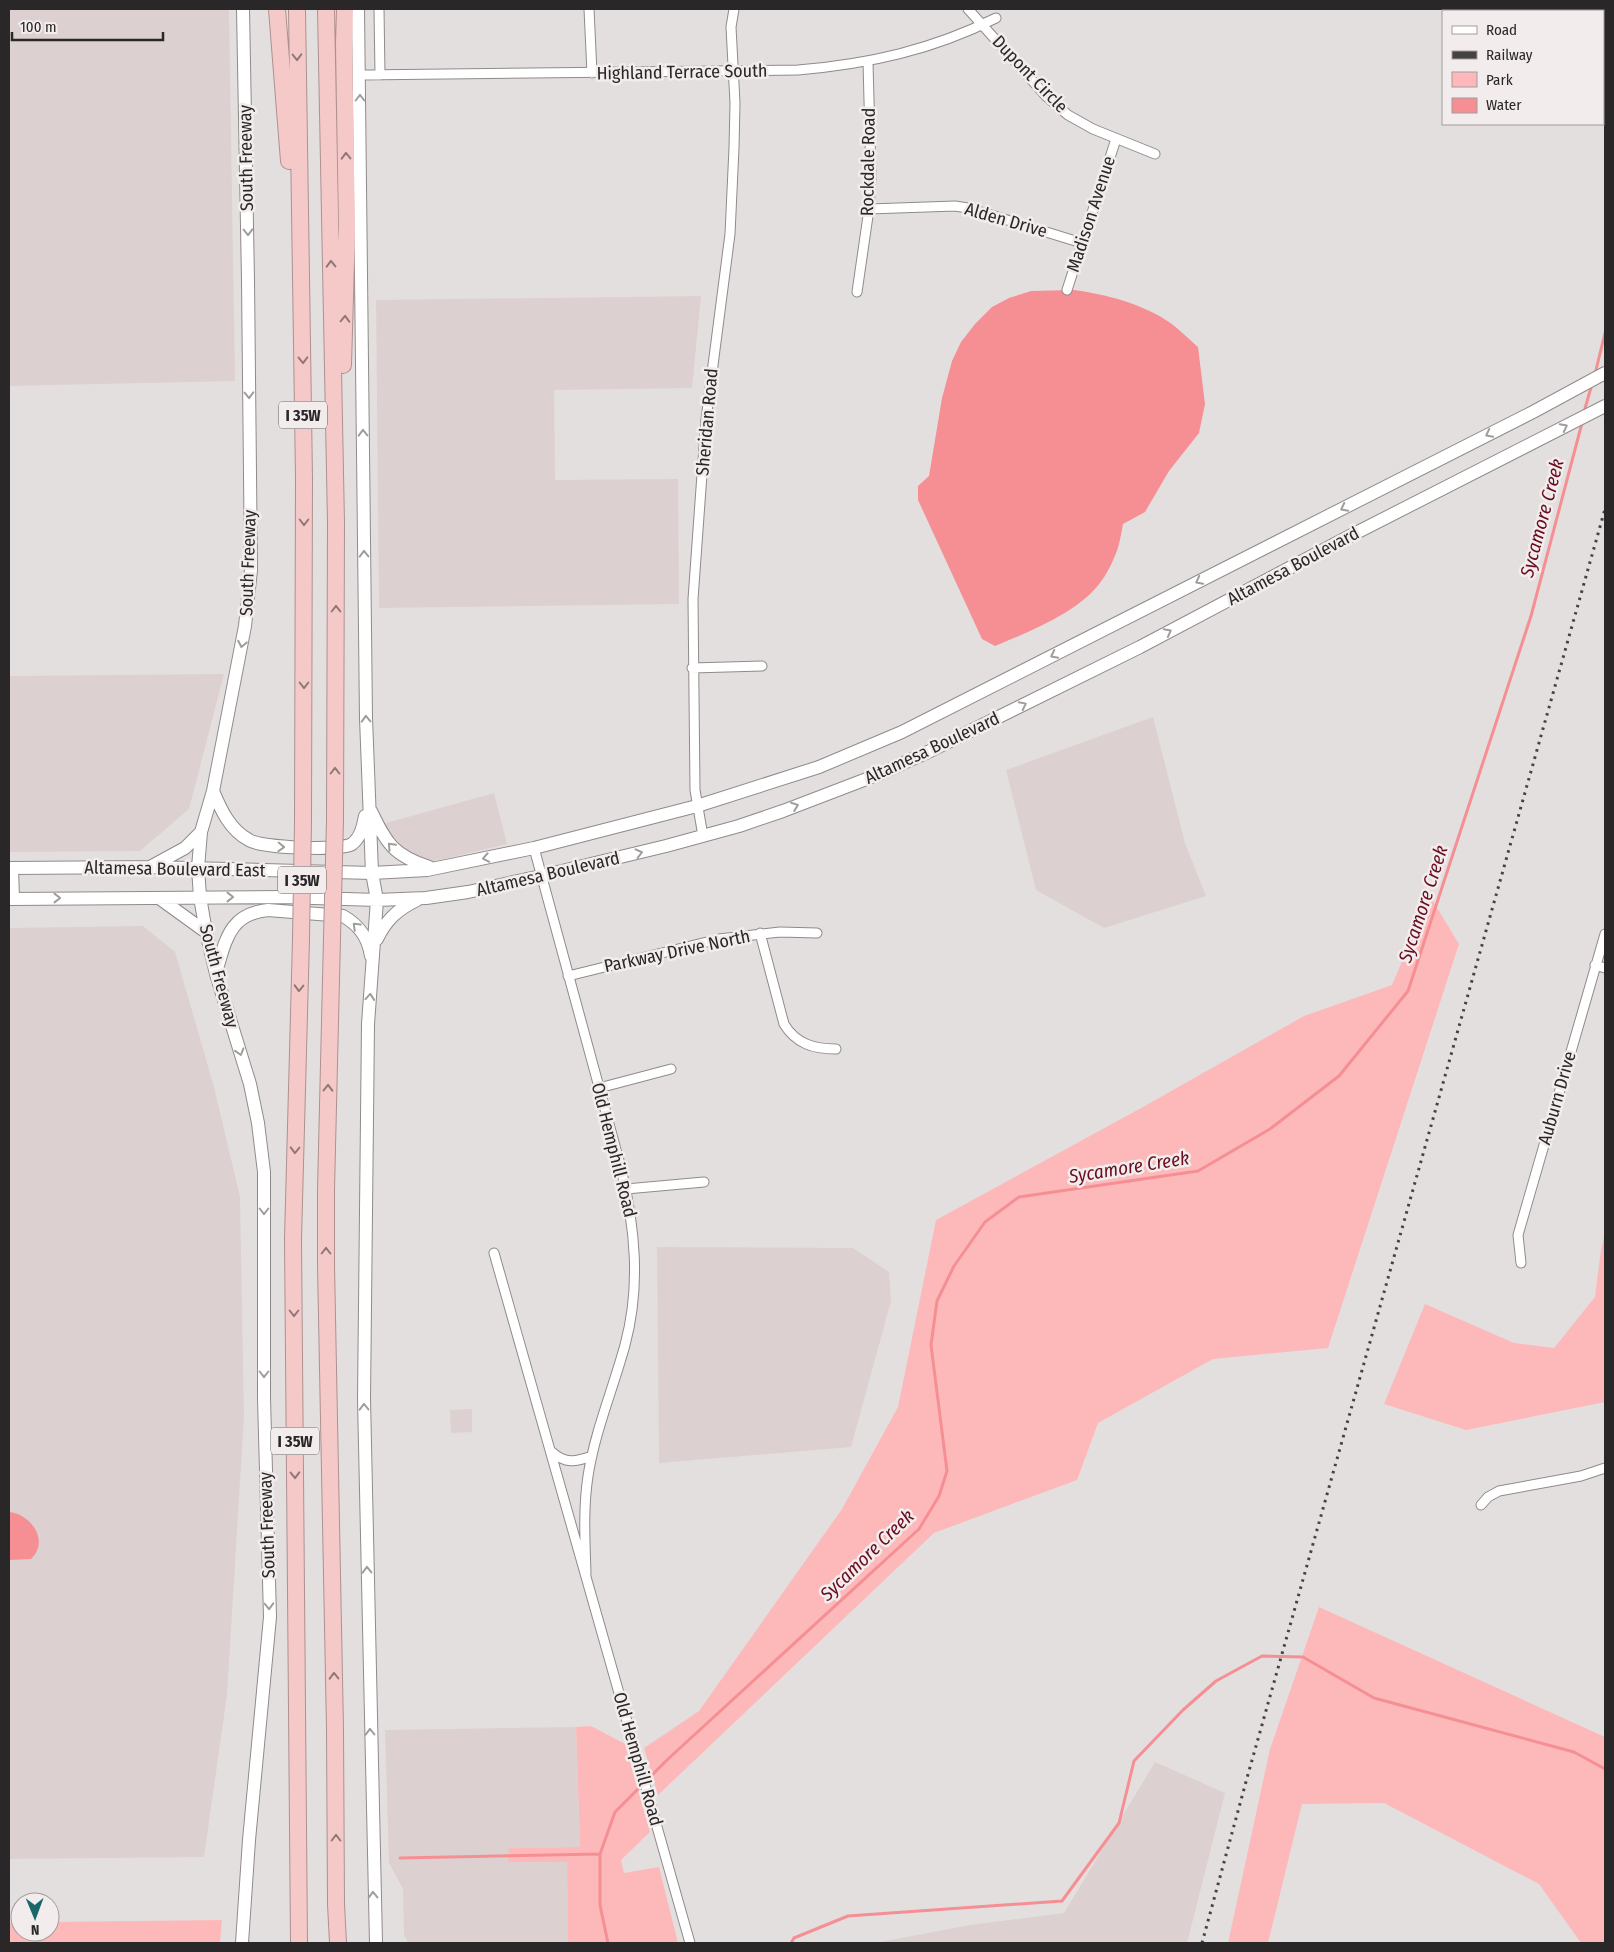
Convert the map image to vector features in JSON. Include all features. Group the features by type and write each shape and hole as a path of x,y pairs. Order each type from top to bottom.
{"highway":[{"path":"277,9 302,336"},
{"name":"South Freeway","path":"297,9 304,478 303,821 293,1239 300,1943"},
{"name":"I 35W","path":"326,9 336,523 335,820 326,1161 326,1265 339,1942"},
{"path":"336,523 345,504 342,372 347,228 344,9"}],"main road":[{"name":"South Freeway","path":"242,1943 249,1840 270,1617 264,1398 264,1172 258,1123 250,1084 216,974 206,932 200,897 198,868 201,832 213,791 246,626 251,570 243,9"},
{"path":"358,9 366,718 368,804 372,873 376,900 375,943 368,1024 364,1399 376,1943"},
{"name":"Altamesa Boulevard","path":"372,873 396,873 433,868 534,848 697,806 818,767 902,732 1532,412 1605,373"},
{"name":"Altamesa Boulevard","path":"200,897 376,900 419,899 468,892 703,836 783,811 878,775 928,752 1140,647 1348,537 1605,406"},
{"path":"213,791 219,807 236,831 250,841 275,847 345,847 351,844 362,829 368,804"},
{"path":"368,804 383,837 392,848 407,859 433,868"},
{"path":"151,867 185,848 201,832"},
{"name":"Altamesa Boulevard East","path":"11,868 151,867 372,873"},
{"path":"11,868 11,898"},
{"name":"Altamesa Boulevard East","path":"11,898 200,897"},
{"path":"159,898 206,932"},
{"path":"375,943 390,918 400,909 419,899"},
{"path":"216,974 228,934 236,922 245,915 268,910 343,916 362,930 367,940 372,971"}],"street":[{"path":"379,9 380,75"},
{"path":"589,9 592,73"},
{"name":"Sheridan Road","path":"703,836 694,790 693,598 706,419 730,234 734,148 731,27 734,9"},
{"name":"Dupont Circle","path":"968,9 1057,105 1080,122 1154,154"},
{"name":"Highland Terrace South","path":"360,75 798,70 868,62 904,54 996,18"},
{"name":"Rockdale Road","path":"857,292 869,209 871,177 868,62"},
{"name":"Madison Avenue","path":"1067,290 1116,139"},
{"name":"Alden Drive","path":"869,209 955,206 982,210 1082,243"},
{"path":"692,668 762,666"},
{"name":"Old Hemphill Road","path":"534,848 626,1189 635,1255 632,1306 626,1343 592,1456 584,1512 586,1574"},
{"name":"Parkway Drive North","path":"568,976 719,939 760,934 817,933"},
{"path":"760,934 784,1024 794,1036 809,1046 818,1049 836,1050"},
{"name":"Auburn Drive","path":"1521,1263 1518,1235 1605,934"},
{"path":"1595,965 1605,968"},
{"path":"599,1088 671,1069"},
{"path":"626,1189 704,1182"},
{"name":"Old Hemphill Road","path":"494,1253 690,1943"},
{"path":"552,1452 560,1459 567,1461 581,1460 592,1456"},
{"path":"1481,1505 1488,1497 1500,1491 1581,1476 1605,1468"}],"shaded area":[{"path":"9,9 229,9 235,381 9,386"},
{"path":"701,296 692,388 554,390 555,480 678,479 679,604 379,608 376,300"},
{"path":"224,674 189,809 140,851 9,852 9,676"},
{"path":"1153,717 1185,843 1206,896 1104,928 1036,890 1006,770"},
{"path":"494,793 507,844 435,861 416,859 390,838 386,823"},
{"path":"143,926 175,952 214,1087 240,1197 244,1416 227,1695 204,1857 9,1859 9,928"},
{"path":"657,1247 853,1248 889,1272 891,1301 851,1447 659,1463"},
{"path":"472,1409 472,1432 451,1433 450,1410"},
{"path":"576,1727 580,1847 509,1848 508,1862 567,1861 568,1943 408,1943 404,1935 403,1889 389,1863 385,1730"},
{"path":"1155,1762 1225,1793 1187,1943 875,1943 970,1925 1064,1913"}],"green space":[{"path":"1430,896 1459,944 1328,1348 1213,1359 1098,1423 1077,1480 934,1533 658,1795 644,1748 699,1711 842,1509 898,1407 936,1220 1143,1107 1304,1016 1392,985"},
{"path":"1605,1232 1605,1402 1466,1430 1384,1404 1425,1304 1514,1343 1554,1348 1595,1297"},
{"path":"1319,1607 1605,1737 1605,1943 1581,1943 1539,1884 1384,1803 1302,1804 1268,1943 1228,1943 1270,1749"},
{"path":"591,1726 625,1744 650,1832 621,1860 624,1873 659,1867 678,1943 568,1943 567,1862 508,1862 509,1848 580,1847 576,1727"},
{"path":"222,1920 220,1943 9,1943 10,1923 10,1942 60,1942 60,1922"}],"water":[{"path":"1074,290 1111,297 1148,310 1169,322 1198,347 1205,404 1199,433 1169,471 1145,512 1123,524 1116,554 1108,571 1093,591 1060,616 995,646 982,639 918,500 918,486 929,476 942,398 952,361 961,342 975,324 992,307 1009,298 1031,291"},
{"path":"9,1512 24,1518 31,1523 35,1530 39,1544 31,1559 9,1560"}],"waterway":[{"name":"Sycamore Creek","path":"1595,374 1605,333"},
{"name":"Sycamore Creek","path":"1584,412 1592,384"},
{"name":"Sycamore Creek","path":"608,1943 600,1905 600,1854 615,1812 668,1759 919,1529 939,1496 947,1471 931,1345 937,1301 954,1266 985,1222 1019,1197 1198,1171 1270,1129 1339,1076 1408,991 1531,616 1582,423"},
{"path":"791,1943 794,1938 848,1916 1062,1901 1119,1823 1134,1761 1183,1710 1216,1681 1262,1656 1303,1657 1374,1698 1574,1752 1605,1769"},
{"path":"400,1858 600,1854"}],"railway":[{"path":"1202,1943 1605,509"}]}
